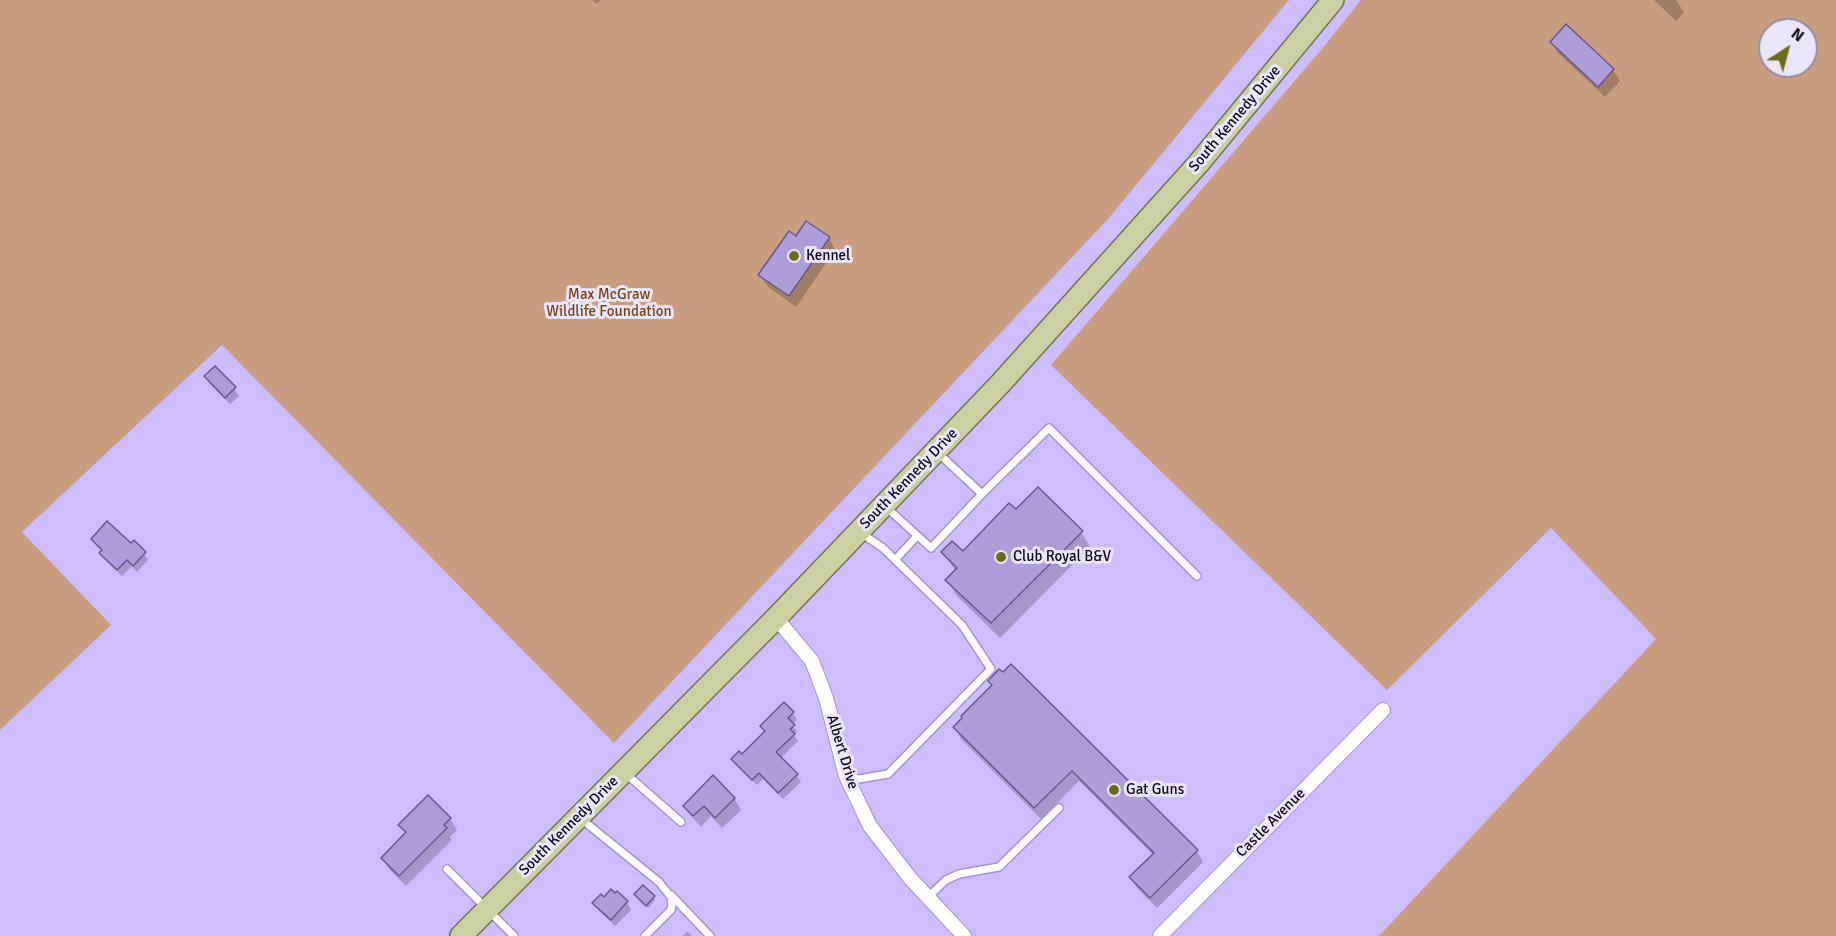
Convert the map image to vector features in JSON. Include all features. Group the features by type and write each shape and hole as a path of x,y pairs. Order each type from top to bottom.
{"main road":[{"name":"South Kennedy Drive","path":"461,936 885,506 1076,302 1190,172 1333,0"}],"street":[{"name":"Albert Drive","path":"776,618 812,661 826,698 846,776 870,826 894,859 964,936"},
{"name":"Castle Avenue","path":"1160,936 1383,710"}],"lane":[{"path":"885,506 931,548 1049,428 1197,576"},
{"path":"936,451 982,494"},
{"path":"846,776 859,779 888,774 991,669 962,625 883,548 859,532"},
{"path":"895,560 917,536"},
{"path":"623,772 681,822"},
{"path":"928,897 946,880 959,874 999,867 1059,808"},
{"path":"578,817 663,886 710,936"},
{"path":"447,869 514,936"},
{"path":"645,936 671,910 671,897 663,886"}],"green space":[{"name":"Max McGraw Wildlife Foundation","path":"0,0 1289,0 1108,219 614,743 222,345 22,532 111,625 0,730"},
{"path":"1361,0 1836,0 1836,936 1379,936 1656,639 1551,528 1387,690 1051,365 1322,49"}],"building":[{"path":"1566,24 1614,69 1598,87 1550,42"},
{"name":"Kennel","path":"806,221 830,237 789,296 758,275 789,231 796,236"},
{"path":"215,366 236,387 225,398 204,376"},
{"name":"Club Royal B&V","path":"1038,487 1083,531 991,623 945,580 957,568 941,552 952,541 963,551 1009,503 1016,509"},
{"path":"107,521 131,543 134,540 146,552 133,566 127,560 117,570 99,553 102,550 91,539"},
{"name":"Gat Guns","path":"1011,664 1198,850 1150,898 1129,877 1154,853 1072,771 1034,808 953,727 992,685 988,681 999,669 1003,672"},
{"path":"784,702 794,712 788,718 795,725 790,729 795,734 776,752 798,774 778,793 759,773 752,780 731,759 739,751 742,754 765,731 760,726"},
{"path":"713,775 735,798 715,818 704,806 693,816 683,806"},
{"path":"428,795 451,818 444,825 447,828 399,876 381,858 406,832 398,825"},
{"path":"643,885 655,896 646,906 634,894"},
{"path":"611,889 615,893 617,891 628,901 611,920 592,903 601,894 604,897"}],"place":[{"name":"Kennel","path":"794,256"},
{"name":"Club Royal B&V","path":"1001,557"},
{"name":"Gat Guns","path":"1114,790"}]}
